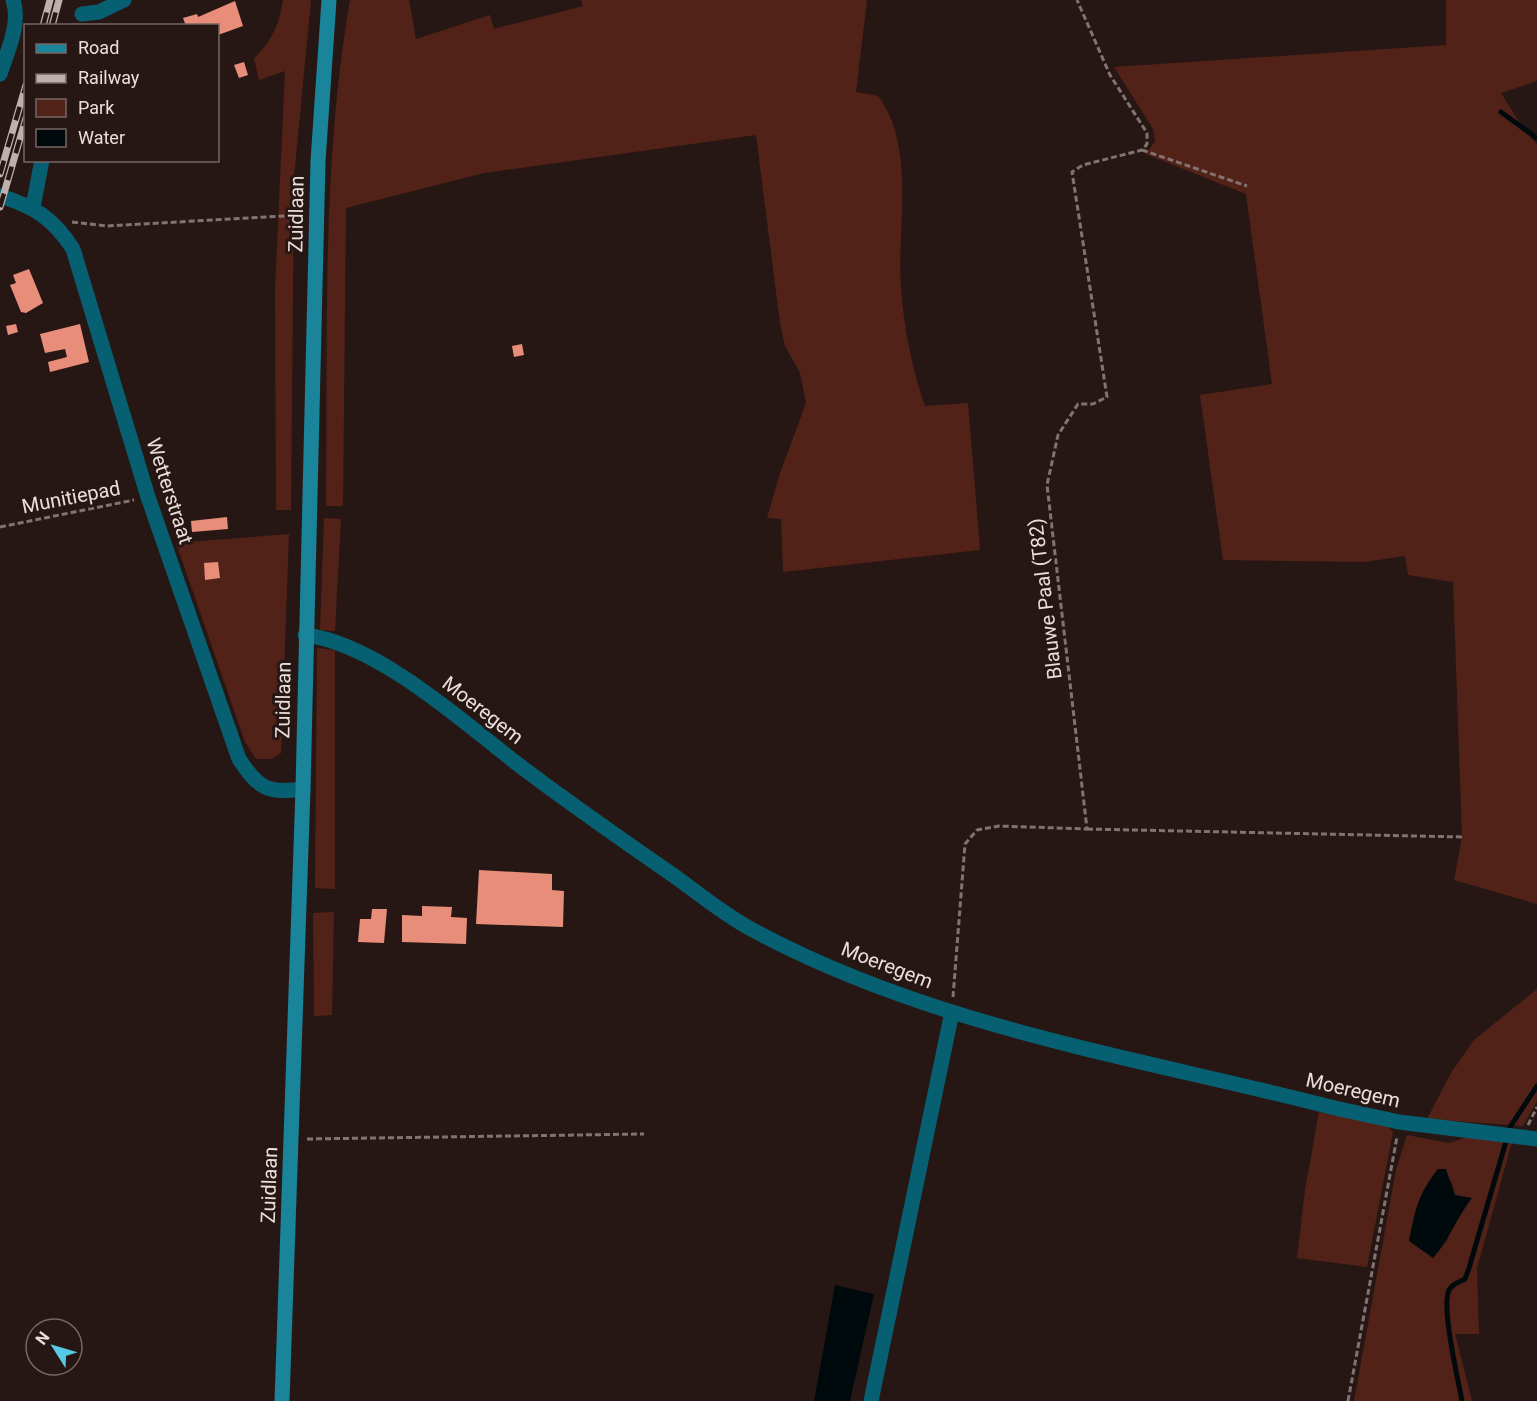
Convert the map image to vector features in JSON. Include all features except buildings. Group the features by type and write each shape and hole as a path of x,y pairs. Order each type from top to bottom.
{"main road":[{"name":"Zuidlaan","path":"282,1401 303,789 317,214 329,0"}],"street":[{"path":"82,13 99,12 124,0"},
{"path":"0,75 14,31 15,3"},
{"path":"33,207 42,162"},
{"name":"Wetterstraat","path":"0,196 33,207 60,229 73,249 148,497 239,759 252,779 267,790 284,792 303,789"},
{"name":"Moeregem","path":"305,635 327,638 358,652 432,696 588,817 750,928 861,980 952,1012 1400,1122 1537,1139"},
{"path":"871,1401 952,1012"}],"path":[{"path":"1077,0 1110,75 1147,133 1147,144 1142,150 1246,186"},
{"name":"Blauwe Paal (T82)","path":"1087,829 1047,484 1058,435 1078,404 1093,404 1107,397 1072,172 1083,165 1142,150"},
{"path":"49,220 107,226 317,214"},
{"name":"Munitiepad","path":"0,527 148,497"},
{"path":"952,1012 965,844 976,830 999,826 1463,837"},
{"path":"1348,1401 1400,1122"},
{"path":"291,1139 644,1134"}],"green space":[{"path":"283,0 311,0 294,177 291,510 276,510 275,291 285,71 259,80 254,59 274,32"},
{"path":"350,0 409,0 416,39 490,15 494,29 583,6 581,0 867,0 856,92 878,96 890,117 897,140 902,189 901,289 909,349 925,406 968,403 980,550 783,572 781,519 767,518 780,473 806,403 800,373 785,346 780,323 756,135 484,173 346,208 343,506 326,506 330,189 334,125"},
{"path":"1446,0 1537,0 1537,81 1501,93 1526,133 1537,144 1537,904 1454,880 1462,836 1453,582 1408,575 1405,556 1364,562 1223,560 1200,395 1272,384 1246,194 1146,154 1155,141 1153,129 1114,67 1446,45"},
{"path":"324,518 341,519 335,631 320,630"},
{"path":"289,534 281,753 272,759 256,759 245,742 176,543"},
{"path":"317,648 335,650 335,889 315,888"},
{"path":"334,912 332,1015 314,1016 313,913"},
{"path":"1537,989 1537,1101 1523,1126 1427,1119 1451,1073 1474,1040"},
{"path":"1319,1112 1387,1126 1393,1132 1367,1267 1297,1258 1305,1190"},
{"path":"1407,1135 1449,1143 1470,1136 1512,1142 1477,1268 1479,1334 1455,1334 1472,1401 1354,1401 1396,1170","holes":["1451,1179 1455,1195 1471,1199 1453,1226 1445,1245"]}],"water":[{"path":"1438,1169 1446,1169 1455,1195 1472,1198 1433,1258 1409,1241 1418,1203"},
{"path":"835,1285 874,1294 850,1401 814,1401"}],"waterway":[{"path":"1501,112 1537,138"},
{"path":"1510,1127 1537,1086"},
{"path":"1462,1401 1454,1361 1447,1299 1450,1288 1465,1279 1507,1138"}],"railway":[{"path":"44,24 50,0"},
{"path":"53,24 59,0"},
{"path":"0,174 24,92"},
{"path":"0,207 24,125"}]}
